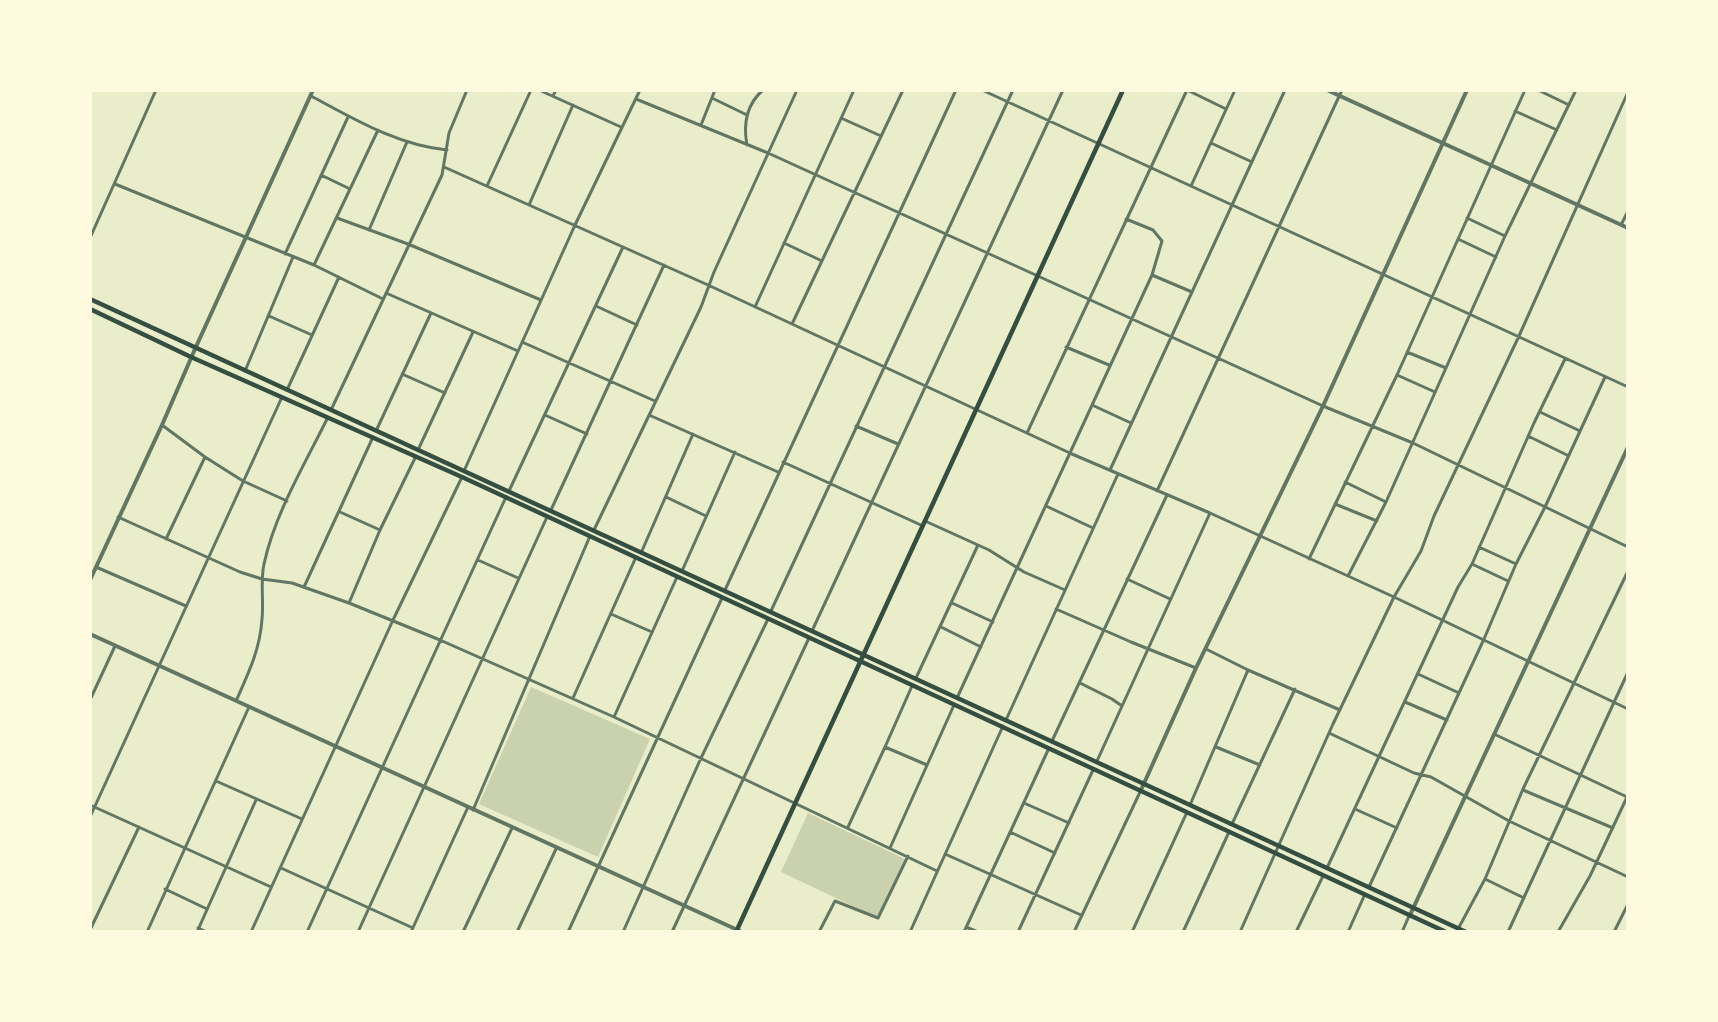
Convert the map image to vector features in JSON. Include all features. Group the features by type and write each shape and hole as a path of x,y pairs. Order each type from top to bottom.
{"main road":[{"path":"738,931 1123,90"},
{"path":"90,299 244,372 551,510 1466,932"},
{"path":"90,309 191,357 462,477 1446,932"}],"street":[{"path":"90,238 156,90"},
{"path":"90,580 313,90"},
{"path":"331,411 433,195 444,167 449,133 467,90"},
{"path":"487,186 531,90"},
{"path":"539,90 621,127"},
{"path":"553,96 556,90"},
{"path":"464,471 575,225 640,90"},
{"path":"701,125 715,90"},
{"path":"747,145 745,130 747,115 755,98 763,90"},
{"path":"594,530 701,307 708,285 797,90"},
{"path":"755,308 854,90"},
{"path":"792,325 903,90"},
{"path":"725,590 956,90"},
{"path":"982,90 1628,387"},
{"path":"771,611 1013,90"},
{"path":"812,631 1063,90"},
{"path":"1027,433 1187,90 1226,109"},
{"path":"1191,186 1235,90"},
{"path":"1109,470 1285,90"},
{"path":"1327,90 1628,228"},
{"path":"1157,491 1342,90"},
{"path":"1082,932 1075,930 1081,915 1144,784 1196,668 1323,406 1466,90"},
{"path":"1309,559 1397,375 1525,90"},
{"path":"1538,90 1569,105"},
{"path":"1348,576 1386,502 1505,236 1576,90"},
{"path":"1240,932 1329,733 1394,597 1421,551 1434,516 1519,336 1628,92"},
{"path":"311,96 348,117 407,142 447,150"},
{"path":"712,98 747,115"},
{"path":"636,99 768,153 1323,406 1413,443 1628,547"},
{"path":"529,205 573,105"},
{"path":"1515,111 1557,130"},
{"path":"285,254 348,117"},
{"path":"841,118 881,136"},
{"path":"314,265 378,130"},
{"path":"369,230 407,142"},
{"path":"1211,143 1252,162"},
{"path":"444,167 623,246 1070,453 1210,513 1394,597 1628,708"},
{"path":"321,175 350,189"},
{"path":"115,184 314,265 383,299"},
{"path":"1622,225 1628,211"},
{"path":"337,218 408,244 541,300"},
{"path":"1467,218 1505,236"},
{"path":"957,698 1152,275 1162,241 1153,230 1126,219"},
{"path":"1458,239 1496,258"},
{"path":"784,243 822,261"},
{"path":"307,932 623,246"},
{"path":"244,372 293,257"},
{"path":"551,510 664,265"},
{"path":"1152,275 1192,292"},
{"path":"287,391 339,277"},
{"path":"386,293 518,351"},
{"path":"596,306 637,325"},
{"path":"376,431 430,313"},
{"path":"269,316 312,335"},
{"path":"418,450 473,332"},
{"path":"522,342 655,401"},
{"path":"1066,347 1109,365"},
{"path":"1407,352 1446,368"},
{"path":"1327,868 1472,564 1504,488 1565,359"},
{"path":"402,374 445,393"},
{"path":"1397,375 1435,392"},
{"path":"1369,887 1484,639 1508,581 1605,377"},
{"path":"90,817 282,397"},
{"path":"1092,405 1131,423"},
{"path":"1540,412 1580,431"},
{"path":"545,415 586,434"},
{"path":"649,415 778,472"},
{"path":"236,702 257,652 262,619 262,579 268,549 287,501 328,417"},
{"path":"162,425 205,457 243,481 287,501"},
{"path":"856,426 898,444"},
{"path":"641,553 693,434"},
{"path":"1528,436 1568,455"},
{"path":"304,587 373,437"},
{"path":"1402,932 1628,447"},
{"path":"682,571 735,452"},
{"path":"349,603 380,530 416,456"},
{"path":"166,539 205,457"},
{"path":"783,462 872,503 978,545 1018,568 1065,590"},
{"path":"1006,720 1118,474"},
{"path":"251,932 393,620 462,477"},
{"path":"1345,482 1386,502"},
{"path":"1052,741 1167,495"},
{"path":"666,497 706,516"},
{"path":"1335,504 1377,521"},
{"path":"1046,506 1093,528"},
{"path":"340,512 380,530"},
{"path":"1097,761 1210,513"},
{"path":"358,932 547,517"},
{"path":"118,518 240,573 304,587 393,620 483,658 614,717 937,871"},
{"path":"473,810 590,536"},
{"path":"916,678 978,545"},
{"path":"1479,547 1516,564"},
{"path":"573,699 636,557"},
{"path":"478,560 518,578"},
{"path":"1472,564 1508,581"},
{"path":"96,567 186,606"},
{"path":"1458,929 1485,879 1523,789 1628,571"},
{"path":"614,717 677,577"},
{"path":"1127,579 1170,599"},
{"path":"568,932 722,598"},
{"path":"952,603 993,622"},
{"path":"1056,609 1196,668"},
{"path":"611,614 652,632"},
{"path":"623,932 701,758 768,619"},
{"path":"940,627 981,647"},
{"path":"90,634 738,931"},
{"path":"672,932 809,638"},
{"path":"90,700 115,646"},
{"path":"1206,649 1340,710"},
{"path":"1190,806 1248,670"},
{"path":"1508,932 1628,672"},
{"path":"1418,674 1459,693"},
{"path":"1080,683 1122,706"},
{"path":"848,828 913,685"},
{"path":"1232,824 1295,690"},
{"path":"1405,702 1447,720"},
{"path":"890,848 955,704"},
{"path":"147,932 249,707"},
{"path":"910,932 1003,726"},
{"path":"1329,733 1466,795 1509,822 1628,877"},
{"path":"1494,734 1627,796 1597,862 1558,932"},
{"path":"885,747 927,765"},
{"path":"1215,747 1260,765"},
{"path":"964,932 1049,748"},
{"path":"1018,932 1094,768"},
{"path":"216,781 302,819"},
{"path":"1523,789 1613,828"},
{"path":"207,932 198,930 256,800"},
{"path":"1024,803 1069,823"},
{"path":"90,805 271,887"},
{"path":"280,867 412,930 468,807"},
{"path":"1355,809 1397,828"},
{"path":"1132,932 1187,812"},
{"path":"90,930 139,827"},
{"path":"464,932 512,828"},
{"path":"1183,932 1229,831"},
{"path":"1010,832 1055,853"},
{"path":"517,932 556,849"},
{"path":"945,854 1081,915"},
{"path":"819,932 835,901 878,918 908,856"},
{"path":"1297,932 1324,874"},
{"path":"1485,879 1524,898"},
{"path":"165,889 207,909"},
{"path":"1348,932 1365,894"},
{"path":"1615,932 1628,904"},
{"path":"966,927 978,932"}],"green space":[{"path":"531,687 650,739 598,857 479,804"},
{"path":"808,813 905,859 878,918 781,872"}]}
